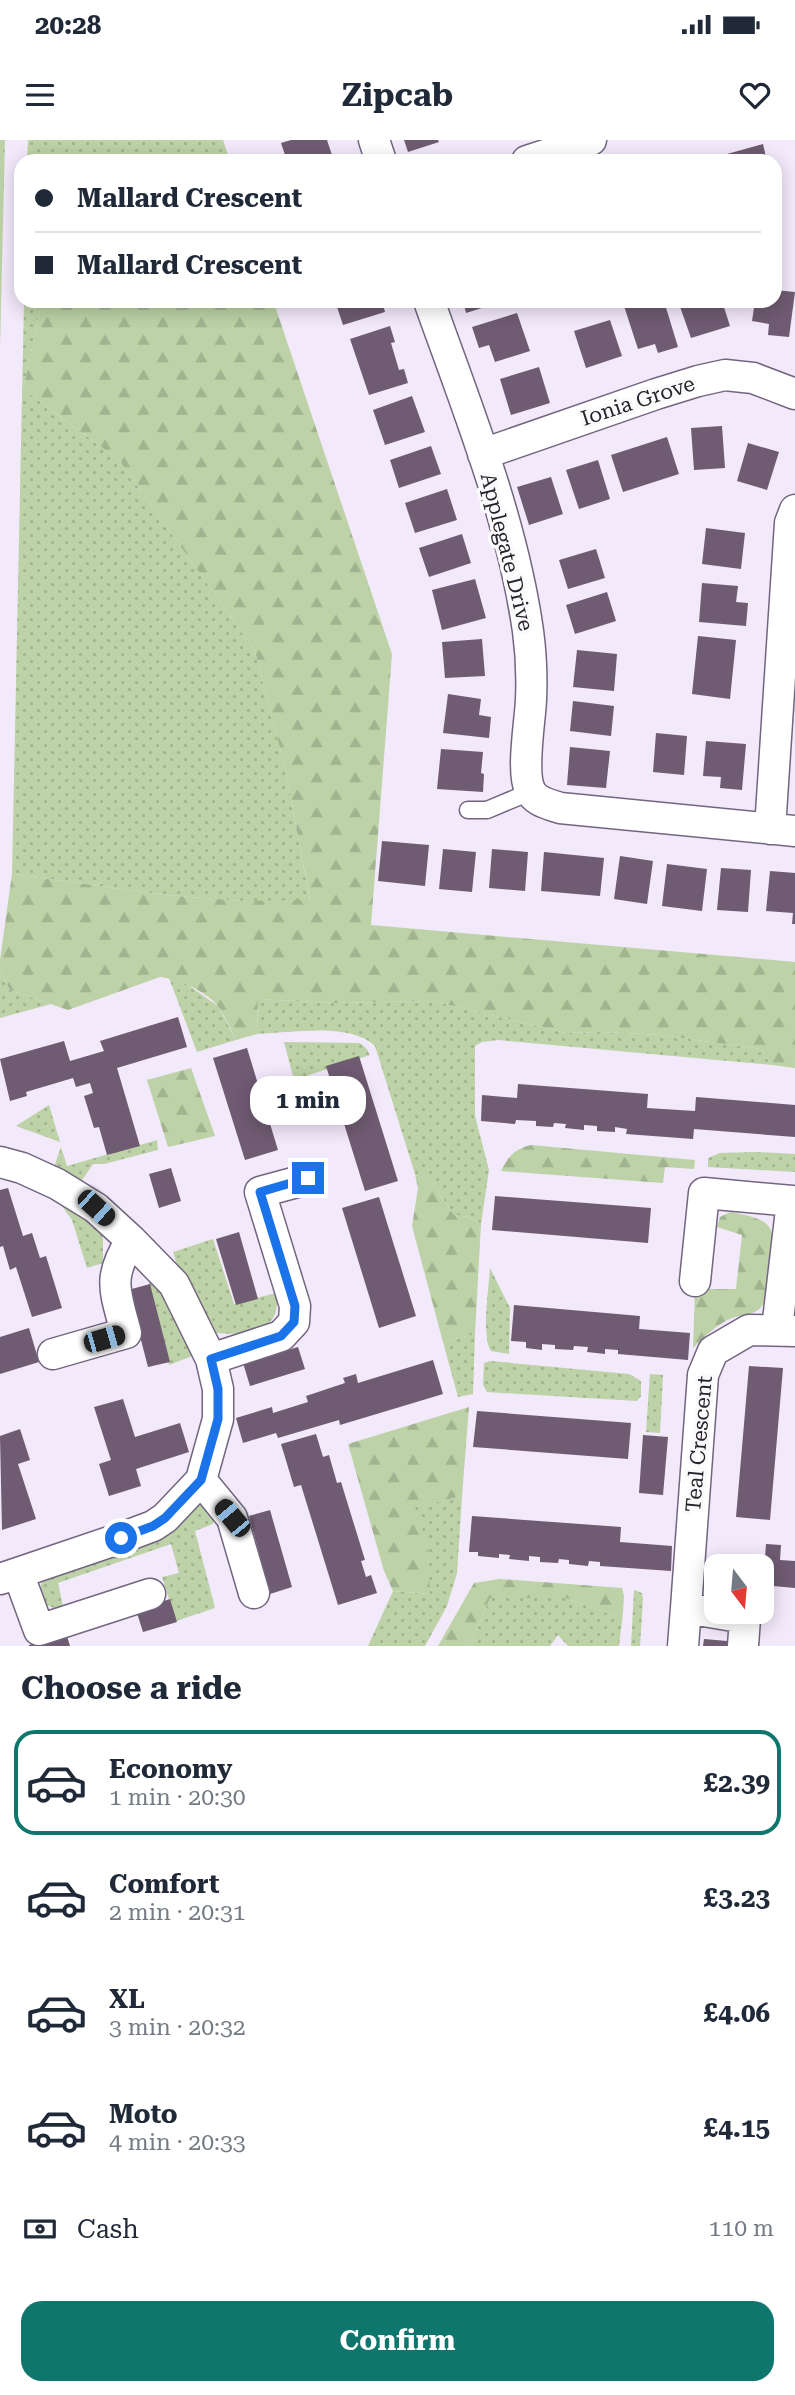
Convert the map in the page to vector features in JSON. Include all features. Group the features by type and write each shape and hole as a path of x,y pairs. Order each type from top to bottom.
{"street":[{"path":"548,154 591,140"},
{"name":"Applegate Drive","path":"431,308 483,454 513,555 528,632 531,698 526,778 530,792"},
{"name":"Ionia Grove","path":"483,454 698,381 725,376 754,378 795,394"},
{"path":"530,792 541,802 560,808 782,830 790,523 795,510"},
{"path":"0,1163 22,1168 57,1184 96,1208 131,1240 174,1284 211,1359 218,1389 218,1419 201,1480 178,1506 153,1526 9,1576 39,1630 150,1594"},
{"path":"211,1359 281,1336 294,1322 295,1306 260,1192 308,1178"},
{"name":"Teal Crescent","path":"683,1646 704,1370 713,1351 749,1330 786,1330 792,1201 704,1193 695,1281"},
{"path":"53,1354 126,1333 114,1288 114,1276 118,1261 131,1240"},
{"path":"201,1480 232,1518 254,1593"},
{"path":"686,1608 745,1618 743,1646"}],"lane":[{"path":"468,810 487,810 530,792"}],"green space":[{"path":"0,140 5,140 0,350"},
{"path":"28,140 223,140 228,154 27,154"},
{"path":"24,308 40,308 23,389 119,460 255,651 286,772 310,901 244,901 165,895 12,874"},
{"path":"40,308 276,308 392,654 371,925 795,962 795,1068 772,1065 761,1049 661,1035 566,1033 433,1001 334,1003 258,999 257,1034 236,1040 215,1003 193,988 168,978 160,977 68,1010 10,990 0,971 0,960 12,874 165,895 244,901 310,900 286,772 255,651 119,460 23,389"},
{"path":"0,971 10,990 51,1004 0,1018"},
{"path":"169,978 182,981 218,1006 236,1040 197,1052"},
{"path":"258,999 334,1003 433,1001 566,1033 661,1035 761,1049 772,1065 498,1040 482,1042 475,1046 475,1116 489,1170 481,1224 469,1217 454,1215 432,1183 415,1174 375,1046 351,1034 335,1031 257,1034"},
{"path":"284,1042 360,1043 370,1055 294,1080"},
{"path":"191,1068 215,1136 168,1147 147,1080"},
{"path":"49,1105 60,1142 16,1126"},
{"path":"157,1140 158,1150 104,1164 93,1164 82,1180 53,1170 61,1147 67,1166"},
{"path":"531,1145 695,1160 694,1169 665,1167 663,1183 501,1171 513,1154"},
{"path":"720,1153 795,1154 795,1172 708,1167 708,1158"},
{"path":"415,1174 432,1183 454,1215 469,1217 481,1224 475,1334 443,1342 412,1226 418,1188"},
{"path":"57,1199 97,1223 103,1238 103,1263 87,1268 72,1220"},
{"path":"730,1212 764,1222 772,1234 766,1298 759,1309 721,1324 693,1348 695,1289 736,1289 742,1235 717,1227 720,1217"},
{"path":"213,1239 234,1304 279,1292 275,1314 270,1322 257,1331 215,1333 178,1268 173,1252"},
{"path":"490,1268 510,1308 509,1354 491,1351 488,1344 486,1323"},
{"path":"153,1278 180,1322 195,1355 169,1365 148,1285"},
{"path":"475,1334 473,1394 458,1397 443,1342"},
{"path":"490,1361 629,1374 641,1381 641,1396 637,1401 487,1392 483,1385 484,1363"},
{"path":"650,1374 663,1375 660,1433 646,1432"},
{"path":"469,1407 462,1496 415,1507 428,1546 430,1594 393,1591 384,1571 348,1444"},
{"path":"462,1496 457,1573 447,1606 425,1646 368,1646 393,1591 429,1594 428,1546 414,1507"},
{"path":"198,1505 208,1505 215,1513 213,1524 195,1531 215,1608 176,1621 162,1577 179,1573 171,1544 58,1583 63,1606 54,1608 47,1605 41,1594 41,1584 48,1577"},
{"path":"500,1579 622,1588 623,1613 616,1616 565,1598 490,1598 473,1638 466,1646 438,1646 474,1583"},
{"path":"634,1590 642,1593 643,1599 640,1646 631,1646"},
{"path":"490,1598 565,1598 616,1616 623,1613 619,1646 568,1646 558,1635 550,1646 466,1646 473,1638"}],"building":[{"path":"291,140 327,140 332,154 285,154 281,143"},
{"path":"404,140 438,140 439,142 408,152"},
{"path":"763,144 765,154 727,154"},
{"path":"782,291 795,292 789,337 768,335 769,324 752,321 754,308 782,308"},
{"path":"337,308 384,308 385,312 343,325"},
{"path":"465,308 482,308 466,313"},
{"path":"625,308 666,308 678,347 658,353 655,344 638,349"},
{"path":"680,308 724,308 730,326 691,338"},
{"path":"517,313 530,351 495,362 489,345 479,348 472,327"},
{"path":"610,320 622,356 586,368 574,331"},
{"path":"390,326 395,342 391,343 399,370 404,369 408,383 369,395 350,339"},
{"path":"539,367 550,403 511,415 500,379"},
{"path":"412,396 425,432 385,445 373,410"},
{"path":"722,426 725,468 694,470 691,428"},
{"path":"667,437 679,474 623,492 611,455"},
{"path":"748,443 779,452 767,490 737,481"},
{"path":"431,446 441,474 399,488 390,460"},
{"path":"598,460 610,499 579,509 566,470"},
{"path":"551,477 563,514 529,525 517,487"},
{"path":"447,489 457,520 415,533 405,503"},
{"path":"706,528 745,533 741,569 702,564"},
{"path":"462,534 471,563 429,577 419,548"},
{"path":"596,549 605,578 568,589 559,560"},
{"path":"475,579 486,618 442,630 432,590"},
{"path":"702,583 738,586 736,602 748,603 746,626 699,622"},
{"path":"607,592 616,621 575,634 566,605"},
{"path":"698,636 736,640 730,699 692,694"},
{"path":"482,639 485,676 445,678 442,642"},
{"path":"577,650 617,654 614,691 573,687"},
{"path":"448,694 481,699 479,715 491,717 489,738 443,733"},
{"path":"573,701 614,706 611,736 570,731"},
{"path":"656,733 687,736 684,775 653,772"},
{"path":"706,741 746,744 742,790 720,788 721,777 703,776"},
{"path":"570,747 610,751 606,788 567,785"},
{"path":"441,749 483,752 483,792 437,789"},
{"path":"382,841 429,845 425,886 378,881"},
{"path":"443,849 476,852 472,892 439,889"},
{"path":"492,849 528,852 525,891 489,888"},
{"path":"544,852 604,858 600,896 541,891"},
{"path":"620,856 653,861 647,904 614,899"},
{"path":"667,864 707,869 702,911 662,906"},
{"path":"721,868 751,870 748,912 717,910"},
{"path":"770,871 795,873 795,924 792,924 793,913 766,911"},
{"path":"178,1017 187,1047 117,1068 140,1146 107,1155 99,1127 94,1128 84,1096 93,1093 90,1083 76,1087 73,1078 26,1092 27,1096 10,1101 0,1059 64,1041 70,1061 104,1051 100,1041"},
{"path":"247,1048 278,1150 245,1160 213,1058"},
{"path":"359,1056 398,1181 365,1191 326,1066"},
{"path":"518,1084 648,1094 647,1108 695,1111 696,1097 795,1105 795,1137 694,1129 693,1139 626,1134 627,1129 615,1127 615,1132 597,1131 597,1126 584,1125 584,1130 565,1128 566,1124 554,1123 553,1127 536,1126 536,1121 516,1120 515,1124 481,1121 482,1095 517,1098"},
{"path":"171,1168 181,1201 159,1208 149,1174"},
{"path":"8,1188 23,1236 32,1233 40,1258 46,1256 62,1308 32,1317 16,1267 10,1270 3,1246 0,1247 0,1190"},
{"path":"495,1196 651,1208 648,1243 492,1230"},
{"path":"379,1197 416,1316 379,1328 342,1208"},
{"path":"239,1232 258,1299 236,1305 216,1239"},
{"path":"150,1284 170,1362 148,1367 128,1290"},
{"path":"514,1305 640,1316 639,1329 690,1333 688,1360 618,1354 618,1350 605,1349 605,1354 587,1352 588,1347 555,1349 555,1345 542,1344 542,1350 526,1348 526,1342 511,1341"},
{"path":"29,1328 39,1362 0,1374 0,1337"},
{"path":"298,1347 305,1369 250,1386 243,1363"},
{"path":"433,1360 443,1394 340,1425 339,1420 278,1438 276,1433 243,1443 236,1418 272,1407 273,1413 308,1402 306,1396 345,1383 343,1378 356,1374 358,1383"},
{"path":"749,1366 783,1368 770,1520 736,1517"},
{"path":"123,1399 135,1437 180,1423 189,1452 136,1469 141,1486 109,1496 99,1464 111,1460 94,1407"},
{"path":"477,1411 631,1423 628,1459 473,1447"},
{"path":"20,1429 30,1460 18,1464 36,1519 2,1530 0,1436"},
{"path":"316,1434 323,1457 329,1455 337,1483 341,1482 365,1560 361,1561 366,1577 371,1575 377,1593 338,1605 301,1485 294,1487 281,1444"},
{"path":"643,1435 668,1437 663,1495 639,1493"},
{"path":"270,1510 292,1587 270,1594 249,1516"},
{"path":"472,1516 621,1527 620,1542 672,1546 671,1571 600,1566 600,1562 589,1561 588,1566 569,1564 569,1560 559,1559 558,1563 540,1562 540,1557 529,1556 529,1561 509,1559 510,1555 499,1554 499,1558 478,1556 478,1552 469,1552"},
{"path":"766,1544 781,1545 780,1560 795,1561 795,1588 774,1586 774,1554 765,1554"},
{"path":"170,1599 177,1622 143,1632 136,1610"},
{"path":"66,1633 70,1646 29,1646 29,1645"},
{"path":"704,1639 727,1641 727,1646 703,1646"}],"route":[{"path":"121,1538 153,1526 165,1518 201,1480 218,1419 218,1389 211,1359 281,1336 294,1322 295,1306 260,1192 308,1178"}]}
